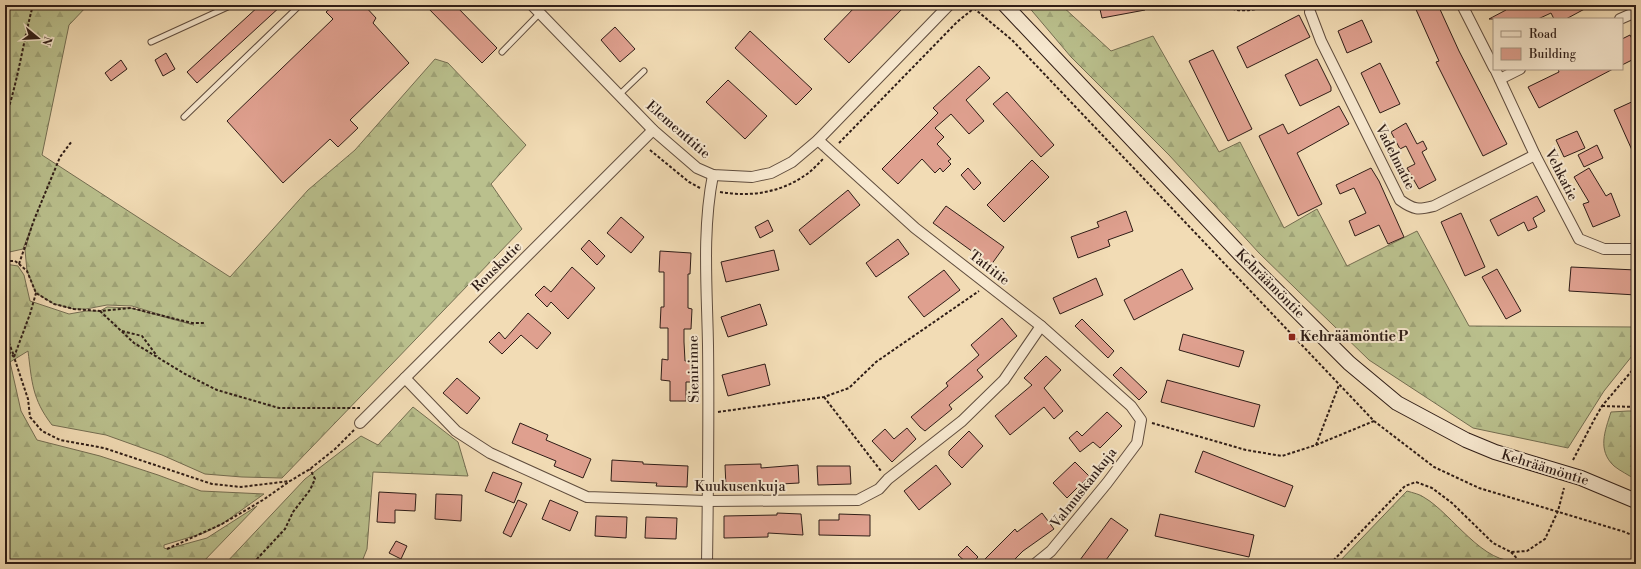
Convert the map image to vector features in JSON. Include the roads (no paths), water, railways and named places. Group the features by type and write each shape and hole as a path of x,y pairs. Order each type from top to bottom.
{"street":[{"name":"Elementtitie","path":"532,5 653,130 697,168 714,175 752,177 771,173 792,162 818,140 949,5"},
{"name":"Kehräämöntie","path":"1005,5 1239,253 1349,363 1397,402 1466,440 1495,452 1581,478 1636,501"},
{"name":"Vehkatie","path":"1462,5 1493,66"},
{"name":"Vadelmatie","path":"1310,12 1321,41 1400,200 1409,206 1418,210 1434,206 1535,155"},
{"path":"1622,18 1636,12"},
{"name":"Vehkatie","path":"1495,70 1535,155 1579,239 1604,249 1636,249"},
{"path":"1500,79 1518,70"},
{"name":"Rouskutie","path":"360,424 653,130"},
{"name":"Tattitie","path":"818,140 915,228 1041,326 1131,406 1141,420"},
{"name":"Sienirinne","path":"706,564 708,414 707,235 708,204 714,175"},
{"name":"Kuukusenkuja","path":"405,378 456,431 490,453 587,497 707,502 858,500 879,489 888,479 962,422 1004,380 1041,326"},
{"name":"Valmuskankuja","path":"1035,564 1052,551 1137,443 1141,420"}],"lane":[{"path":"151,42 232,5"},
{"path":"184,117 300,5"},
{"path":"502,52 540,13"},
{"path":"619,95 644,71"}],"place":[{"name":"Kehräämöntie P","path":"1292,337"}]}
